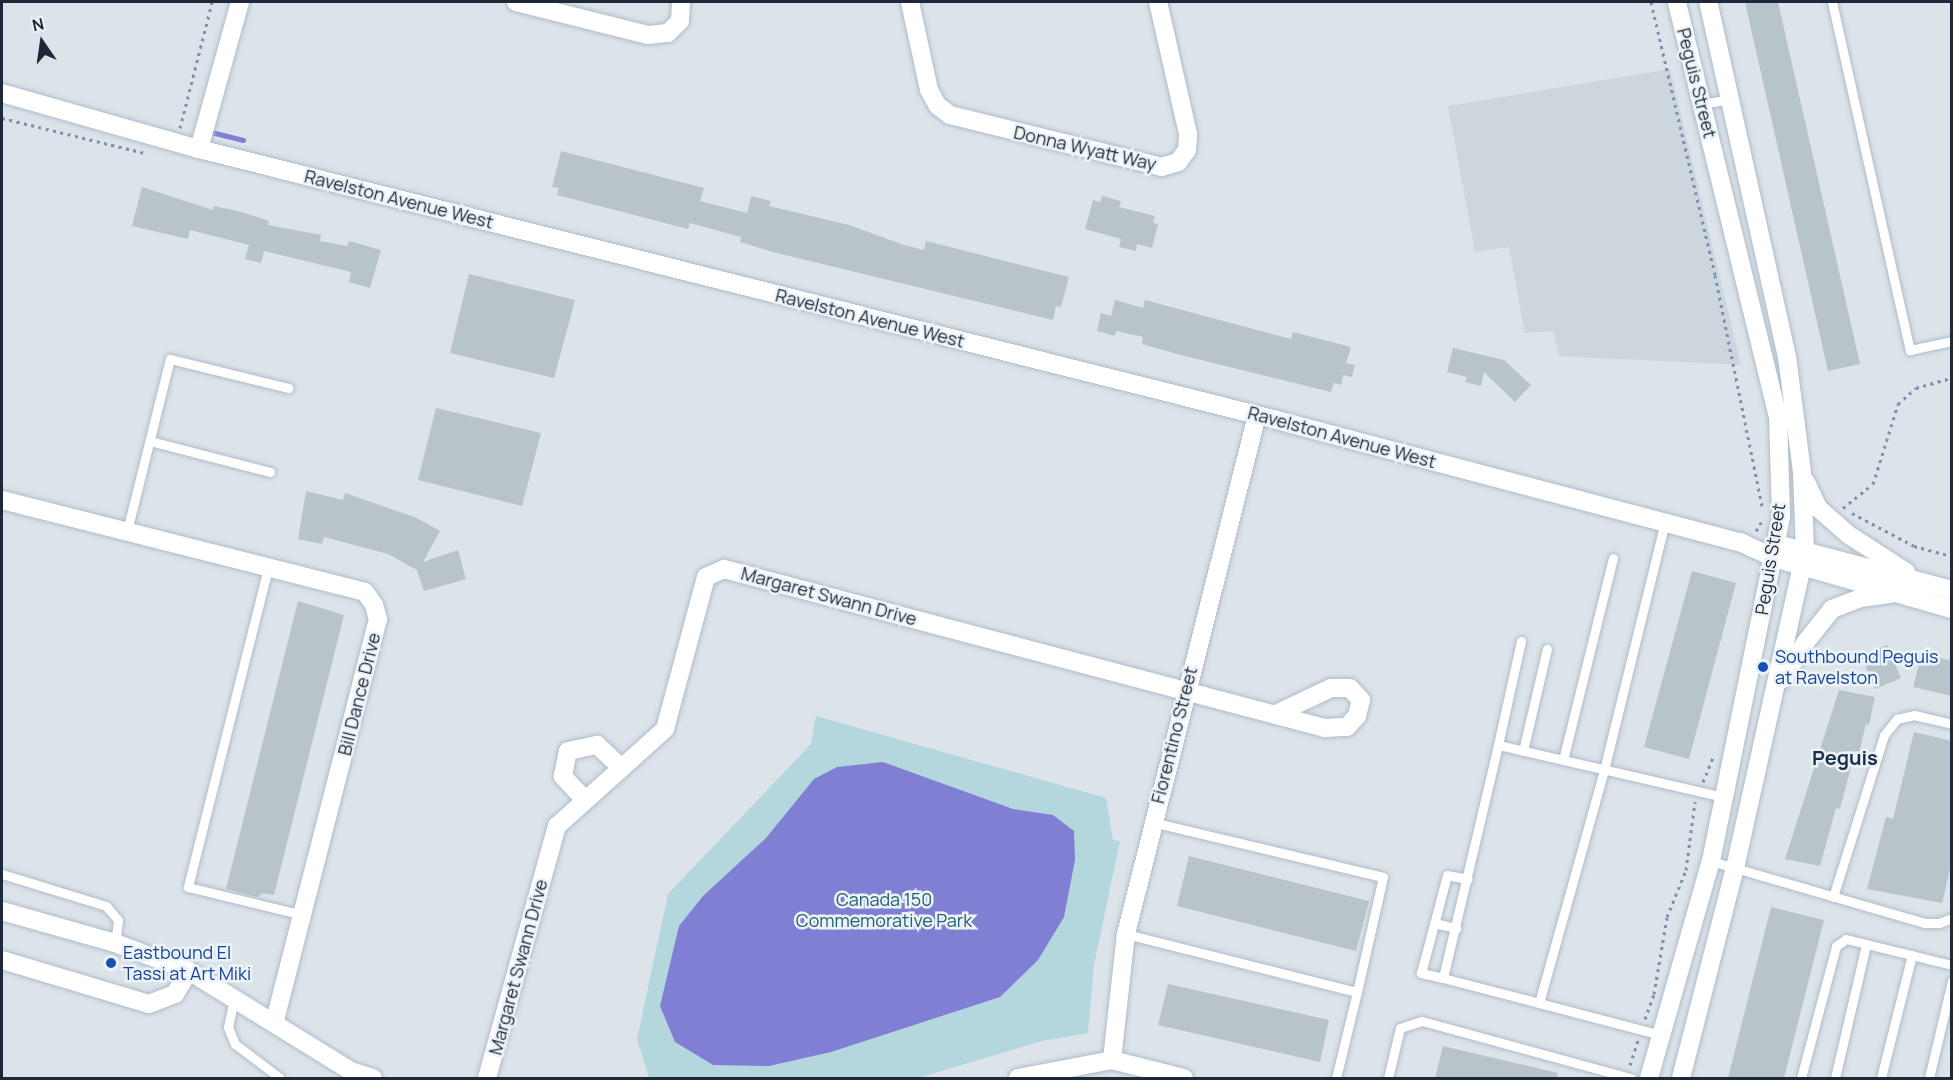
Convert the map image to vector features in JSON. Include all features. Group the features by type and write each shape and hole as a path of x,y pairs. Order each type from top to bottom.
{"street":[{"path":"199,149 240,2"},
{"path":"516,2 648,35 668,33 680,21 681,2"},
{"name":"Donna Wyatt Way","path":"910,2 929,90 938,106 950,115 1161,167 1178,162 1187,150 1188,134 1158,2"},
{"name":"Peguis Street","path":"1649,1078 1711,861 1781,516 1778,417 1677,2"},
{"name":"Peguis Street","path":"1681,1078 1735,868 1776,692 1803,558 1802,472 1787,357 1708,2"},
{"name":"Ravelston Avenue West","path":"2,93 199,149 1257,415 1803,558"},
{"name":"Fiorentino Street","path":"1112,1060 1126,934 1185,690 1257,415"},
{"path":"1802,472 1818,508 1849,536 1922,582"},
{"name":"Bill Dance Drive","path":"2,500 365,592 378,619 274,1023"},
{"path":"1803,558 1952,590"},
{"path":"1803,558 1899,593 1952,609"},
{"name":"Margaret Swann Drive","path":"487,1078 557,826 665,729 706,577 724,569 1185,690"},
{"path":"1776,692 1805,643 1832,609 1862,598 1899,593"},
{"path":"1185,690 1276,714"},
{"path":"585,800 563,776 568,751 597,745 622,768"},
{"path":"2,911 115,943 189,972 274,1023 350,1075 373,1078"},
{"path":"2,960 149,1004 176,994 189,972"},
{"path":"1018,1078 1112,1060 1184,1078"}],"lane":[{"path":"1832,2 1910,350 1952,341"},
{"path":"1702,104 1730,99"},
{"path":"127,531 170,359 288,387"},
{"path":"150,441 270,472"},
{"path":"1539,1003 1604,770 1665,522"},
{"path":"1563,760 1613,558"},
{"path":"268,568 188,886 303,915"},
{"path":"1443,978 1468,879 1521,641"},
{"path":"1523,751 1547,649"},
{"path":"1833,897 1884,735 1897,719 1914,715 1952,724"},
{"path":"1498,745 1724,797"},
{"path":"1153,822 1383,877 1336,1078"},
{"path":"1711,861 1924,923 1939,923 1952,918"},
{"path":"2,874 106,906 118,921 115,943"},
{"path":"1468,879 1447,875 1422,973 1642,1028 1661,1035"},
{"path":"1434,923 1456,928"},
{"path":"1126,934 1357,992"},
{"path":"1801,1078 1831,956 1836,946 1846,939 1952,965"},
{"path":"1834,1078 1866,945"},
{"path":"1881,1078 1912,955"},
{"path":"1929,1078 1952,981"},
{"path":"234,999 228,1027 235,1044 280,1078"},
{"path":"1388,1078 1400,1028 1422,1021 1630,1078"}],"path":[{"path":"176,142 212,2"},
{"path":"1651,2 1752,450 1764,518 1756,525 1747,542"},
{"path":"2,118 150,154"},
{"path":"1837,515 1873,484 1898,404 1916,388 1952,378"},
{"path":"1843,508 1914,546 1952,556"},
{"path":"1630,1078 1642,1028 1654,994 1668,917 1686,870 1699,791 1716,751"}],"shaded area":[{"path":"1670,69 1741,365 1559,356 1553,331 1525,333 1509,247 1475,252 1448,106"},
{"name":"Canada 150 Commemorative Park","path":"883,762 1013,809 1053,815 1074,831 1075,860 1064,917 1038,960 1000,997 831,1052 769,1066 713,1065 675,1042 660,1006 679,926 703,896 766,838 814,779 837,767"}],"green space":[{"name":"Canada 150 Commemorative Park","path":"816,716 1106,798 1113,840 1120,841 1094,965 1088,1033 1042,1041 918,1078 649,1078 637,1039 668,894 811,744"}],"building":[{"path":"1745,2 1778,2 1860,364 1828,371"},
{"path":"561,151 704,188 700,201 747,213 751,196 771,201 769,206 849,225 904,245 924,250 926,241 1069,277 1061,307 1056,306 1053,320 773,252 740,242 741,237 690,223 688,229 557,195 559,188 552,187"},
{"path":"142,187 213,210 214,206 242,212 269,221 268,225 321,235 320,241 347,246 349,241 381,250 370,288 349,282 351,272 264,251 261,263 245,259 249,245 190,230 188,239 132,226"},
{"path":"1102,196 1121,201 1119,207 1155,216 1153,223 1158,224 1152,248 1137,244 1136,251 1119,247 1121,239 1085,229 1093,200 1100,202"},
{"path":"469,274 575,300 554,378 450,353"},
{"path":"1115,300 1143,308 1145,300 1291,339 1293,332 1351,347 1346,363 1355,365 1352,377 1343,375 1341,385 1334,383 1331,392 1142,344 1143,337 1116,331 1115,336 1097,331 1101,313 1111,316"},
{"path":"1453,348 1504,360 1531,385 1515,402 1484,372 1481,386 1465,382 1467,377 1447,372"},
{"path":"436,408 541,433 522,506 418,480"},
{"path":"306,491 343,500 345,493 417,518 440,531 423,562 458,550 466,579 424,591 417,570 388,554 324,537 322,544 298,539"},
{"path":"1692,571 1736,583 1689,759 1644,747"},
{"path":"298,601 344,615 274,895 263,893 257,897 226,889"},
{"path":"1887,645 1901,678 1875,689 1861,656"},
{"path":"1922,653 1952,661 1952,696 1913,687"},
{"path":"1839,690 1875,697 1869,725 1866,724 1859,753 1855,752 1840,809 1836,808 1820,866 1785,859"},
{"path":"1914,732 1952,741 1952,861 1942,903 1867,889 1886,817 1893,819"},
{"path":"1189,856 1369,901 1356,951 1177,906"},
{"path":"1771,907 1824,920 1784,1078 1728,1078"},
{"path":"1168,984 1329,1020 1320,1062 1158,1025"},
{"path":"1443,1046 1558,1073 1557,1078 1435,1078"}],"waterway":[{"path":"211,132 243,140"}],"place":[{"name":"Southbound Peguis at Ravelston","path":"1763,667"},
{"name":"Eastbound El Tassi at Art Miki","path":"111,963"}],"district":[{"name":"Peguis","path":"1845,757"}]}
